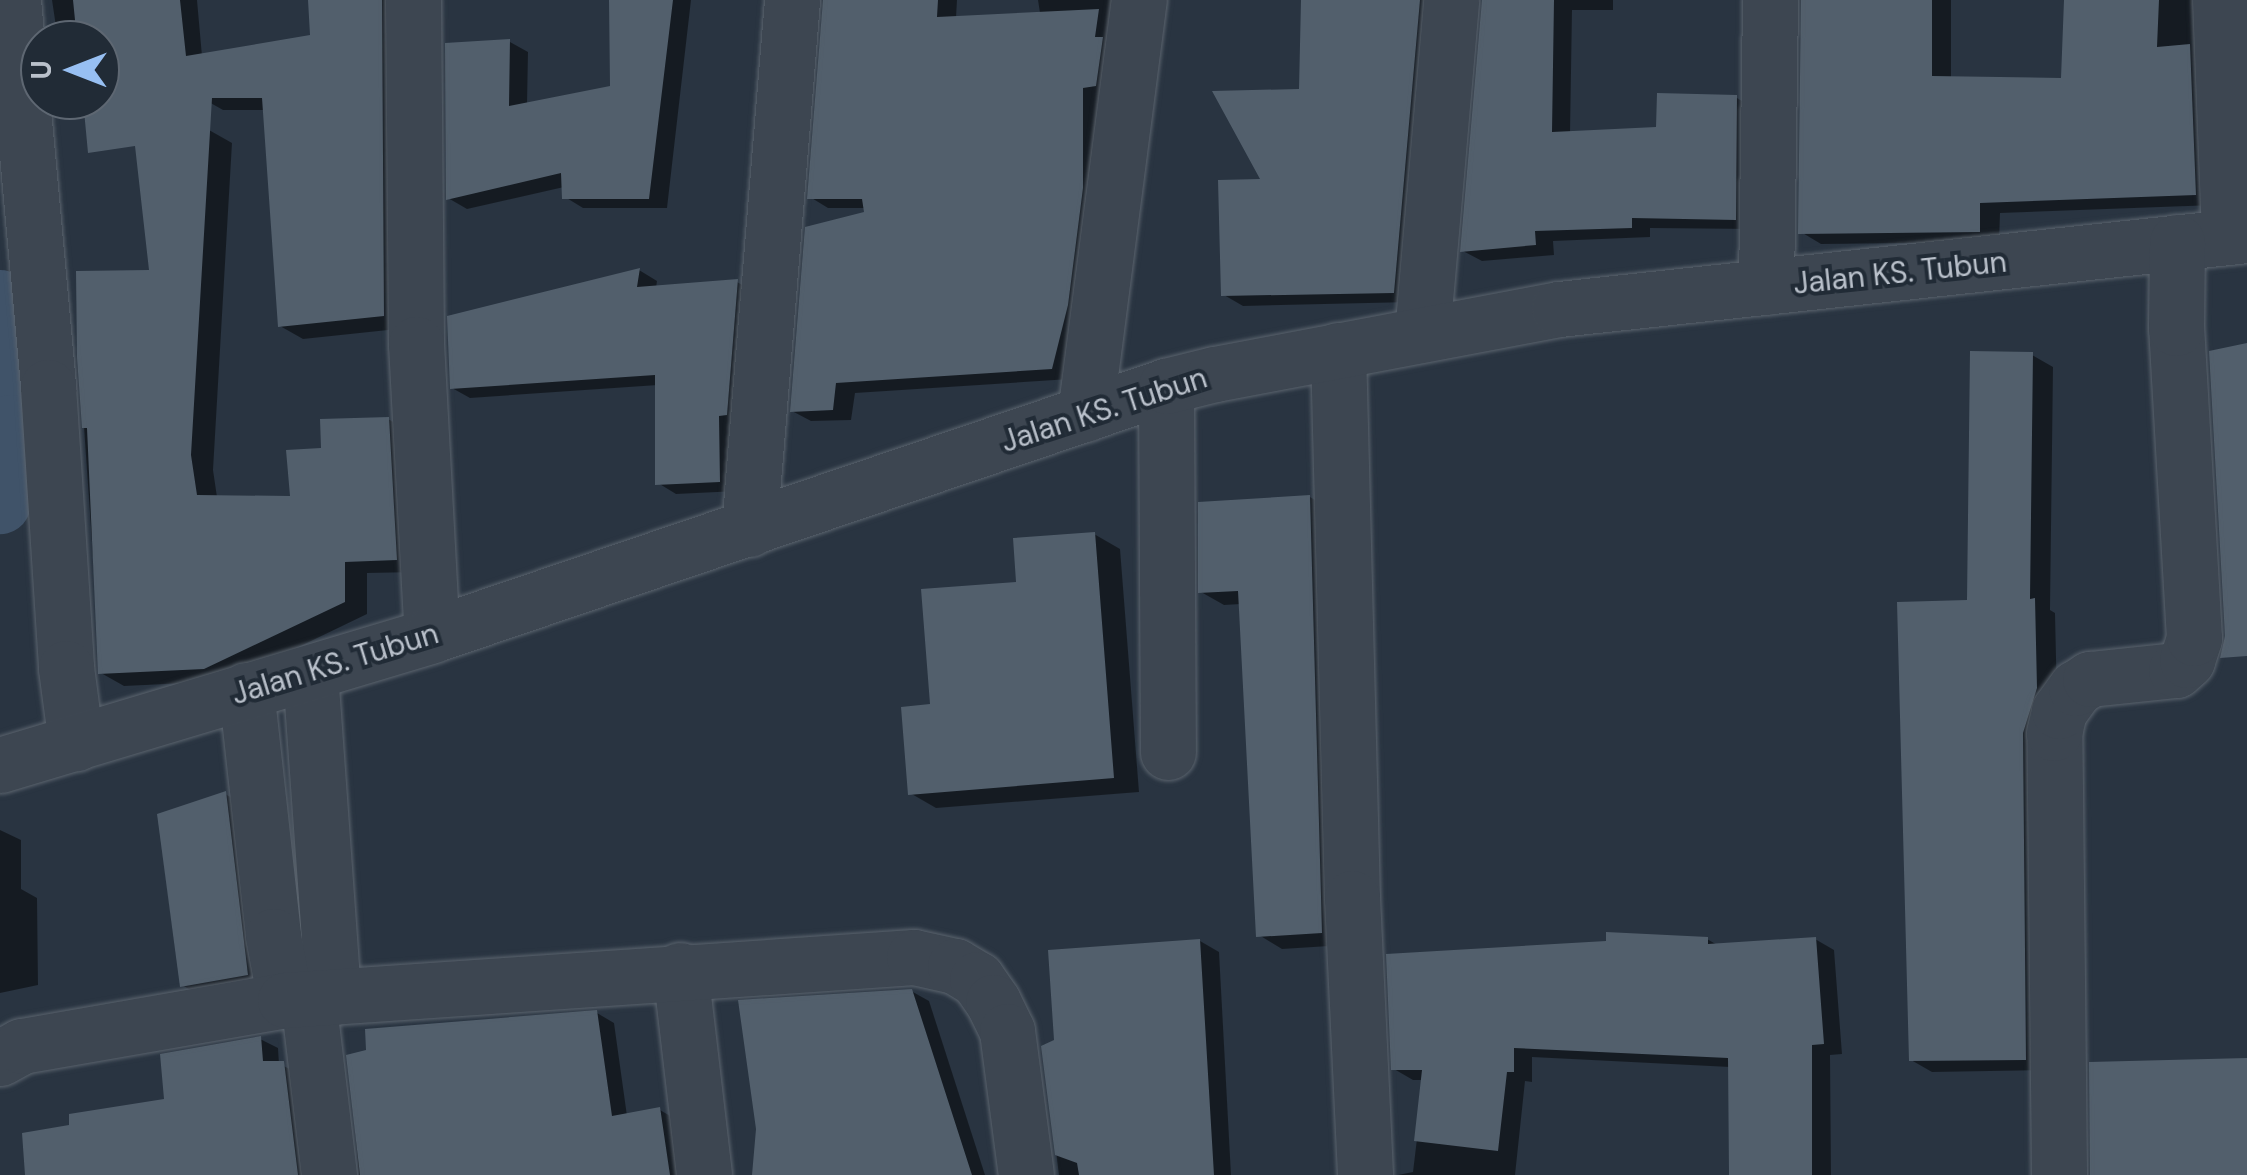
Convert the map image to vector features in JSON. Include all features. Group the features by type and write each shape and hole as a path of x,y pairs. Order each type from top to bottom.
{"street":[{"path":"13,0 48,387 66,668 76,743"},
{"path":"413,0 416,344 432,636"},
{"path":"749,529 792,0"},
{"path":"1084,414 1139,0"},
{"path":"1422,334 1452,0"},
{"path":"1766,287 1770,0"},
{"path":"2220,0 2238,236"},
{"name":"Jalan KS. Tubun","path":"0,765 432,636 1166,386 1559,309 2238,236"},
{"path":"2058,1175 2054,733 2059,711 2076,688 2090,679 2176,670 2186,660 2194,638 2176,328 2176,242"},
{"path":"1338,350 1352,898 1365,1175"},
{"path":"1166,386 1168,752"},
{"path":"310,673 309,999 330,1175"},
{"path":"246,690 274,936 309,999"},
{"path":"0,1058 22,1046 309,999 914,956 955,966 977,980 1007,1031 1026,1175"},
{"path":"680,970 704,1175"}],"building":[{"path":"73,0 180,0 186,56 310,35 308,0 382,0 384,316 278,327 262,98 212,98 191,455 197,495 290,496 286,450 321,448 320,419 389,417 397,560 345,562 345,602 204,669 98,674 87,428 82,428 77,357 76,271 149,270 135,146 88,153 85,120 120,120 120,20 75,20"},
{"path":"609,0 673,0 649,199 562,199 561,173 446,200 445,43 510,39 509,106 610,86"},
{"path":"823,0 938,0 937,17 1099,9 1095,37 1103,37 1096,86 1083,88 1083,188 1068,305 1052,369 836,383 833,410 790,412 805,227 864,212 862,199 807,199"},
{"path":"1301,0 1420,0 1394,293 1221,296 1218,180 1260,179 1212,91 1299,89"},
{"path":"1482,0 1554,0 1552,132 1656,127 1657,93 1737,95 1736,220 1632,218 1632,228 1535,231 1536,245 1460,252"},
{"path":"1801,0 1932,0 1932,76 2061,78 2064,0 2159,0 2157,47 2190,44 2196,195 1980,203 1980,232 1798,234"},
{"path":"640,268 637,287 738,279 727,415 719,416 720,482 655,485 655,375 450,389 447,316"},
{"path":"2247,343 2247,656 2220,658 2225,636 2209,351"},
{"path":"1970,351 2033,352 2030,599 2035,598 2037,688 2023,733 2026,1060 1909,1061 1897,602 1967,600"},
{"path":"1310,495 1322,933 1256,937 1238,591 1198,593 1198,502"},
{"path":"1095,532 1114,778 908,795 901,707 930,704 921,589 1016,582 1013,538"},
{"path":"226,791 248,975 180,987 157,814"},
{"path":"1606,932 1708,937 1708,944 1816,937 1824,1044 1812,1045 1812,1175 1729,1175 1728,1058 1514,1048 1514,1072 1507,1072 1498,1151 1414,1141 1422,1070 1391,1070 1386,954 1606,941"},
{"path":"1200,939 1214,1175 1079,1175 1077,1163 1055,1155 1041,1046 1054,1040 1048,950"},
{"path":"912,989 972,1175 752,1175 756,1129 738,1000"},
{"path":"597,1010 612,1116 660,1107 670,1175 360,1175 346,1055 366,1050 365,1029"},
{"path":"261,1036 263,1061 284,1061 298,1175 25,1175 22,1133 69,1125 69,1114 164,1099 160,1054"},
{"path":"2247,1058 2247,1175 2090,1175 2089,1062"}],"waterway":[{"path":"0,301 11,426 0,503"}]}
